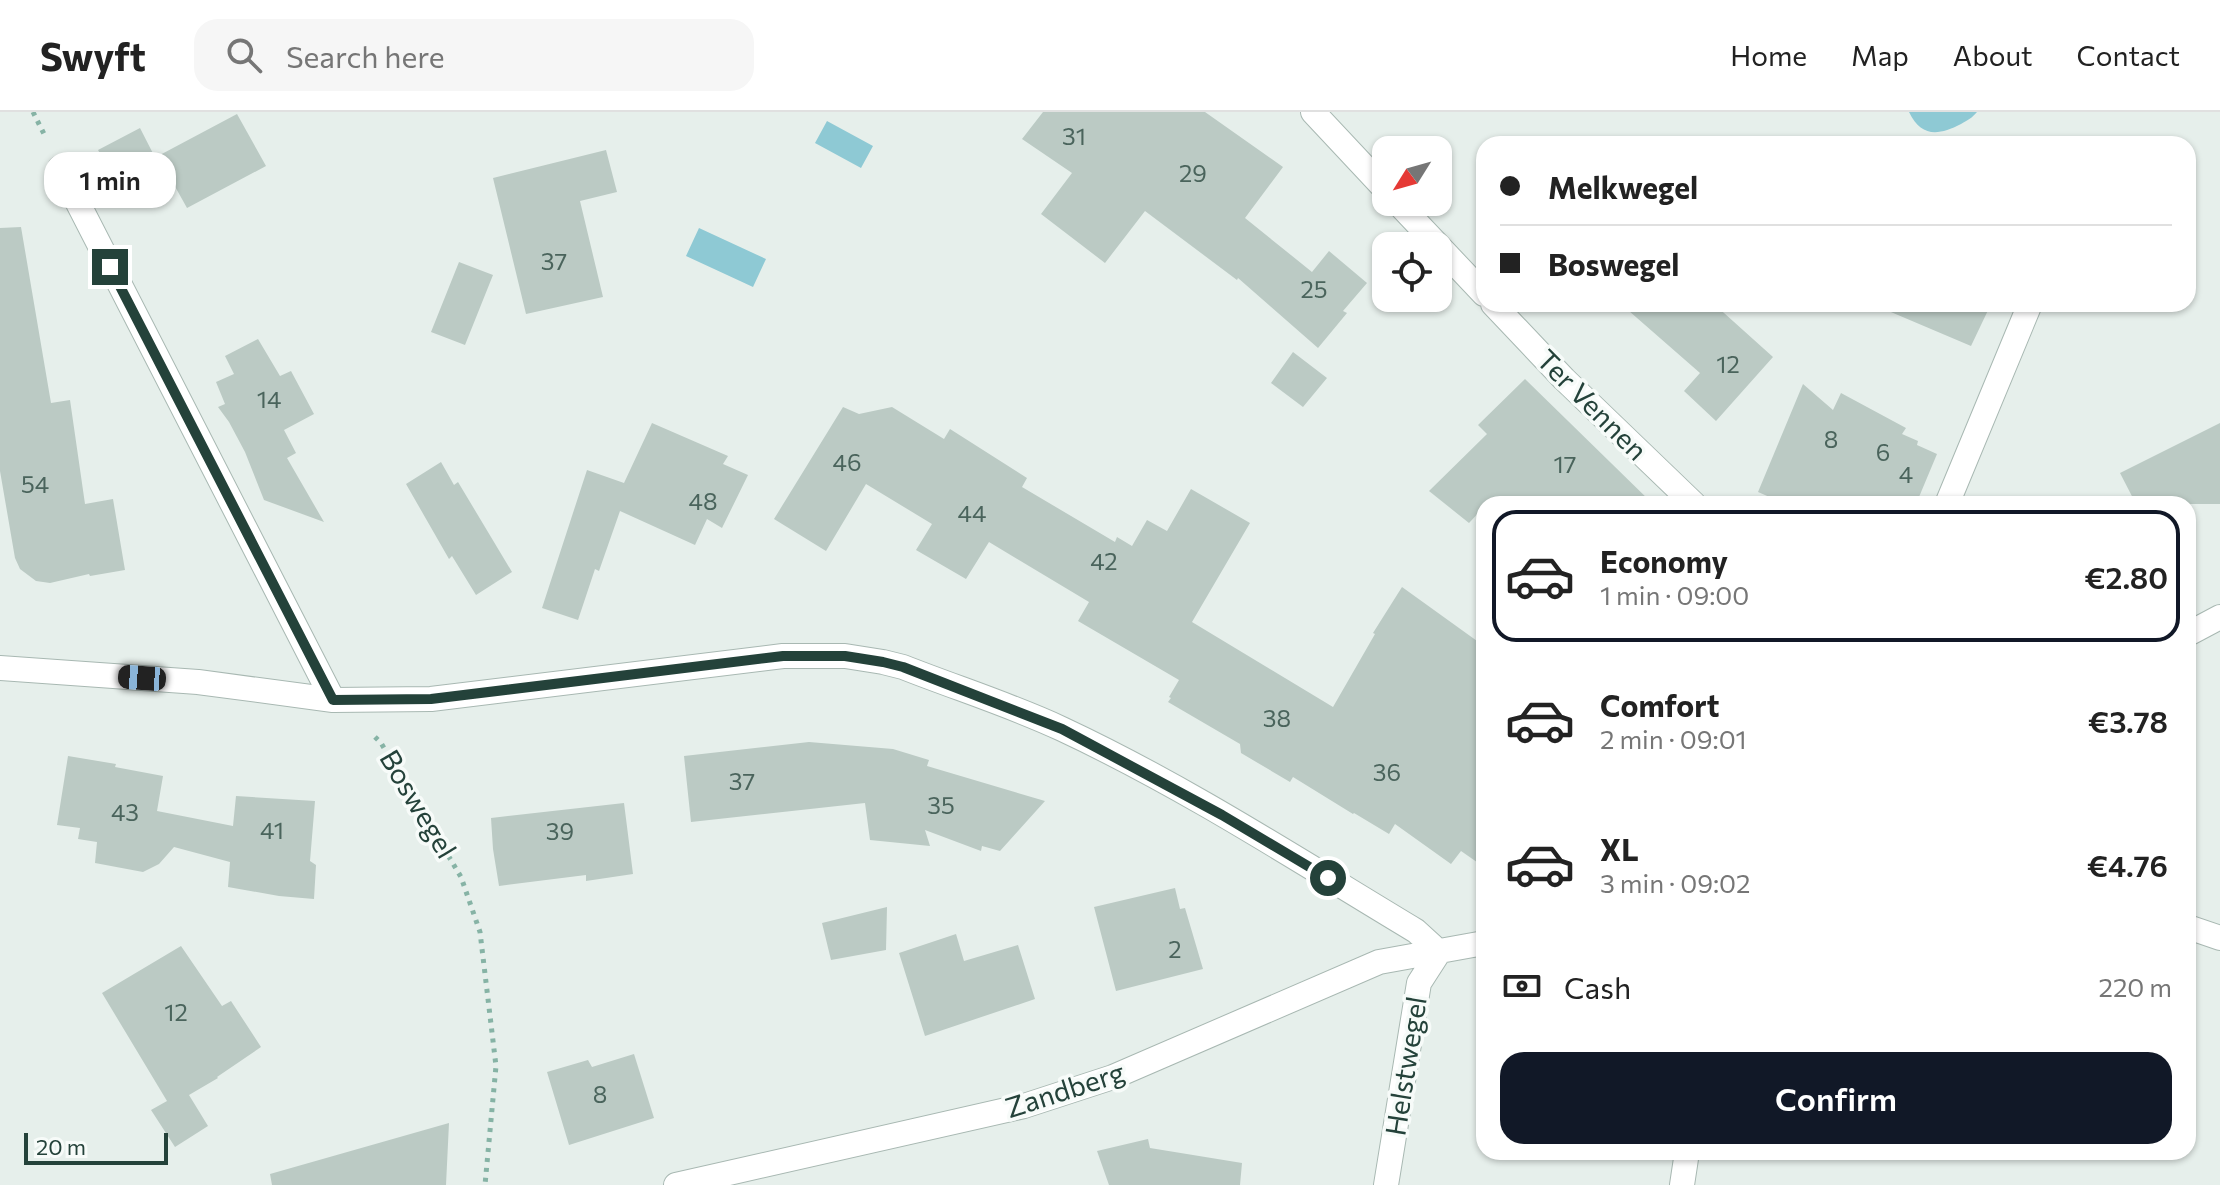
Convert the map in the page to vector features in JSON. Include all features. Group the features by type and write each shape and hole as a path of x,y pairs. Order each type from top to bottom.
{"street":[{"path":"1313,112 1372,175"},
{"path":"60,168 333,700"},
{"path":"1410,216 1476,286"},
{"name":"Ter Vennen","path":"1501,312 1564,379 1686,496"},
{"path":"1950,496 2027,312"},
{"path":"2196,630 2220,617"},
{"path":"0,668 198,682 333,700 431,699 783,656 845,656 883,662 1038,719 1102,750 1222,815 1416,931 1439,952"},
{"path":"2196,930 2220,938"},
{"name":"Zandberg","path":"676,1185 1024,1106 1113,1077 1379,962 1476,945"},
{"name":"Helstwegel","path":"1386,1185 1419,983 1439,952"},
{"path":"1682,1185 1686,1160"}],"path":[{"name":"Boswegel","path":"333,700 381,743 461,877 480,932 496,1066 485,1185"}],"water":[{"path":"1909,112 1977,112 1945,131 1931,132 1919,126"},
{"path":"827,121 873,146 861,168 815,143"},
{"path":"699,228 766,259 753,287 686,256"}],"building":[{"path":"1043,112 1205,112 1283,167 1245,218 1312,272 1329,251 1367,283 1318,348 1238,278 1145,211 1105,263 1041,214 1072,173 1022,139"},
{"path":"237,114 266,166 187,208 158,156"},
{"path":"140,128 163,173 111,200 95,168 105,162 98,150"},
{"path":"606,150 617,192 580,201 603,297 526,314 493,178"},
{"path":"21,227 51,403 70,400 85,504 113,499 125,570 50,583 36,581 20,569 15,558 0,471 0,228"},
{"path":"459,262 493,275 465,345 431,332"},
{"path":"1630,312 1723,312 1773,357 1716,421 1684,391 1700,373"},
{"path":"1891,312 1987,312 1971,346"},
{"path":"258,339 280,376 291,371 314,414 284,430 296,453 287,458 324,522 264,500 245,452 218,407 225,404 216,382 234,374 225,356"},
{"path":"1293,352 1327,378 1303,407 1271,383"},
{"path":"1525,379 1645,496 1476,496 1476,516 1469,523 1429,491 1487,434 1478,425"},
{"path":"1803,384 1833,410 1841,393 1906,428 1902,434 1937,454 1919,496 1767,496 1758,492"},
{"path":"843,407 859,414 892,407 944,439 950,429 1027,478 1022,487 1115,542 1117,537 1132,546 1147,520 1167,531 1191,489 1250,523 1192,622 1333,707 1402,587 1476,640 1476,861 1461,851 1451,864 1395,824 1389,834 1293,777 1290,782 1241,753 1240,744 1168,702 1179,680 1078,621 1089,602 989,542 966,579 916,550 932,524 866,484 826,551 774,519"},
{"path":"652,423 728,456 723,464 748,475 722,528 707,519 695,545 620,511 599,571 595,569 578,620 542,608 587,470 624,483"},
{"path":"2220,423 2220,504 2196,504 2196,496 2132,496 2120,473"},
{"path":"441,462 454,485 458,482 512,572 476,595 452,556 449,559 406,484"},
{"path":"809,742 893,749 929,760 927,766 1045,801 1000,851 982,846 981,851 925,830 930,846 870,840 865,803 691,822 684,756"},
{"path":"68,756 163,776 157,811 233,826 236,796 315,801 310,861 316,865 314,899 228,887 230,862 174,847 159,864 143,872 95,863 97,842 78,839 80,828 57,825"},
{"path":"624,803 633,874 586,881 586,875 499,886 491,818"},
{"path":"1175,888 1180,909 1185,908 1203,969 1116,991 1094,907"},
{"path":"887,907 886,950 831,960 822,923"},
{"path":"956,934 964,961 1018,945 1035,999 925,1036 899,953"},
{"path":"181,946 222,1006 231,1001 261,1047 189,1095 208,1126 175,1147 151,1110 167,1101 102,993"},
{"path":"634,1054 654,1118 569,1145 547,1072 588,1060 592,1067"},
{"path":"449,1123 446,1185 272,1185 270,1174"},
{"path":"1148,1139 1150,1148 1242,1163 1240,1185 1109,1185 1097,1151"}],"route":[{"path":"110,267 333,700 431,699 783,656 845,656 883,662 1062,729 1222,815 1328,878"}]}
